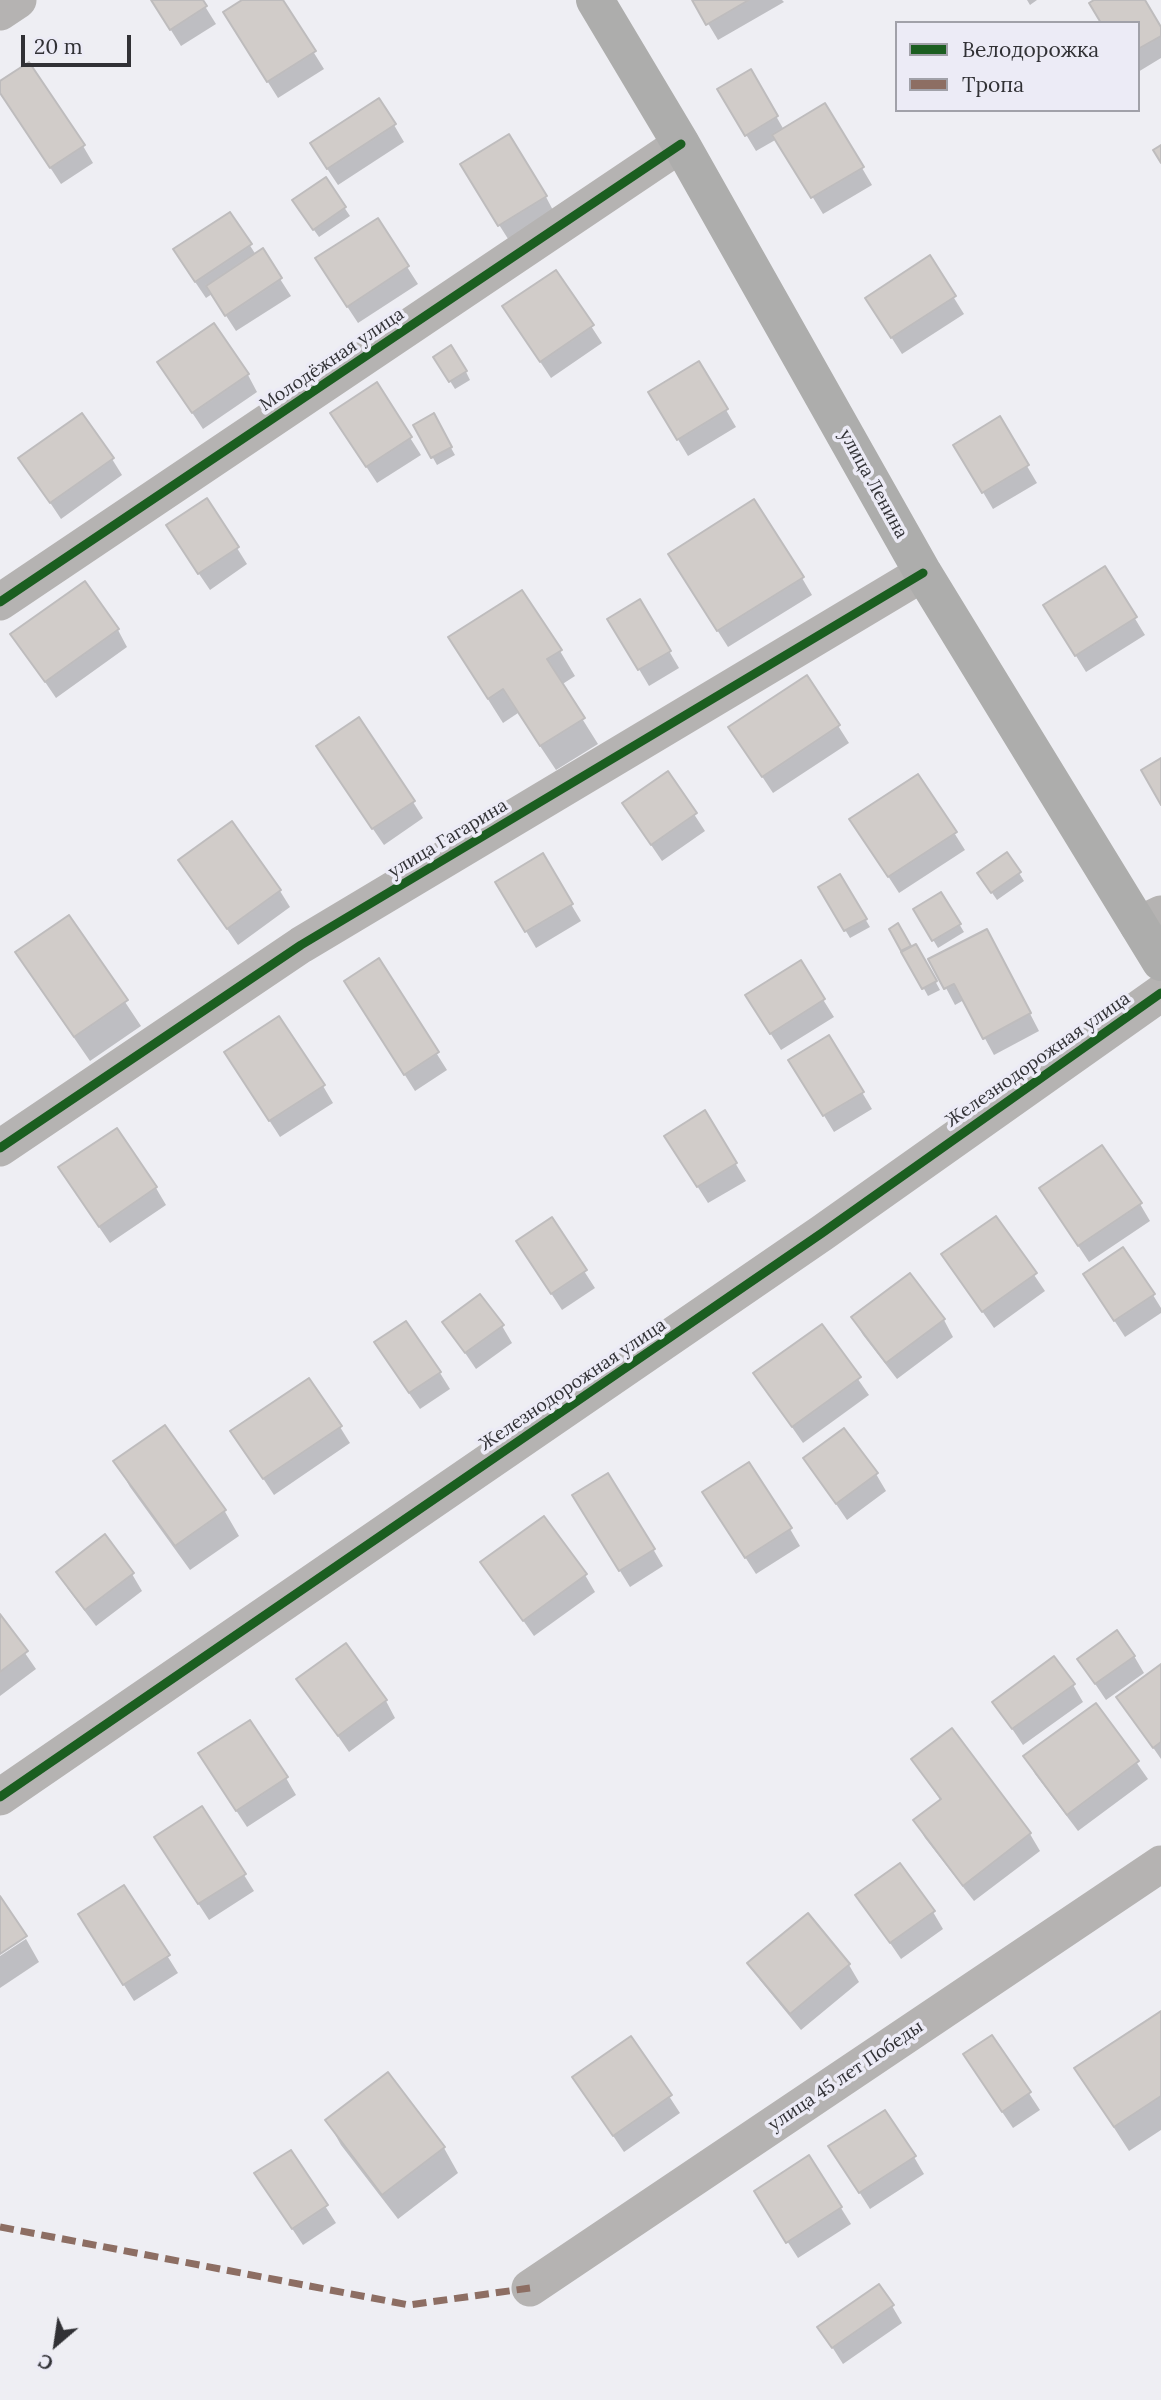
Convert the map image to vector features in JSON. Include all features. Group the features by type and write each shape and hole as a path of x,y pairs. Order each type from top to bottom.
{"main road":[{"name":"улица Ленина","path":"596,0 681,144 923,573 1150,919 1161,962"}],"street":[{"path":"0,12 18,0"},
{"name":"Молодёжная улица","path":"0,601 681,144"},
{"name":"улица Гагарина","path":"0,1148 301,945 923,573"},
{"name":"Железнодорожная улица","path":"0,1797 822,1233 1161,993"},
{"name":"улица 45 лет Победы","path":"530,2288 1161,1864"}],"building":[{"path":"151,0 203,0 207,6 170,30"},
{"path":"242,0 283,0 316,51 267,82 223,12"},
{"path":"692,0 749,0 706,25"},
{"path":"1094,0 1145,0 1161,27 1161,36 1140,48 1140,21 1100,21 1089,3"},
{"path":"29,62 85,145 50,168 0,93 0,81"},
{"path":"751,69 778,116 745,136 717,89"},
{"path":"379,98 396,124 327,169 310,143"},
{"path":"825,103 864,167 811,198 772,135"},
{"path":"509,134 547,196 498,226 460,164"},
{"path":"1161,145 1161,163 1153,150"},
{"path":"326,177 346,207 313,230 292,200"},
{"path":"230,212 252,244 195,282 173,249"},
{"path":"378,218 409,266 347,307 315,258"},
{"path":"263,248 282,278 225,316 206,286"},
{"path":"930,255 956,296 891,338 865,298"},
{"path":"556,270 594,325 540,362 502,306"},
{"path":"214,323 249,374 192,413 157,362"},
{"path":"451,345 467,371 449,382 433,357"},
{"path":"699,361 728,409 677,440 648,392"},
{"path":"377,382 412,437 366,467 330,413"},
{"path":"82,413 114,458 50,503 18,458"},
{"path":"434,413 452,447 431,458 413,425"},
{"path":"1000,416 1029,465 982,493 953,445"},
{"path":"207,498 239,547 198,574 166,525"},
{"path":"754,499 804,577 717,631 668,554"},
{"path":"1105,566 1137,617 1075,656 1043,605"},
{"path":"85,581 119,629 45,682 10,634"},
{"path":"522,590 562,650 547,659 585,718 540,746 503,689 488,699 448,637"},
{"path":"640,599 671,651 638,670 607,619"},
{"path":"807,675 840,725 762,777 728,727"},
{"path":"359,717 415,801 372,829 316,746"},
{"path":"1161,758 1161,805 1141,770"},
{"path":"668,771 697,813 651,845 622,803"},
{"path":"918,774 957,832 888,877 849,819"},
{"path":"232,821 281,890 227,929 178,860"},
{"path":"1007,852 1021,872 991,893 977,873"},
{"path":"543,853 573,904 525,932 495,882"},
{"path":"840,874 867,919 844,931 818,887"},
{"path":"941,892 961,924 932,941 913,909"},
{"path":"69,915 128,1000 74,1037 15,952"},
{"path":"898,923 911,946 901,951 889,929"},
{"path":"987,929 1031,1013 983,1039 954,984 944,989 928,959"},
{"path":"916,944 937,981 922,989 901,952"},
{"path":"379,958 439,1052 404,1075 344,981"},
{"path":"801,960 825,999 770,1034 745,995"},
{"path":"279,1016 325,1085 269,1121 224,1052"},
{"path":"829,1035 864,1092 823,1116 788,1060"},
{"path":"705,1110 737,1163 697,1187 664,1136"},
{"path":"117,1128 157,1187 99,1227 58,1167"},
{"path":"1102,1145 1142,1203 1078,1246 1039,1188"},
{"path":"996,1216 1037,1273 982,1312 941,1254"},
{"path":"552,1217 587,1270 551,1294 516,1241"},
{"path":"1123,1247 1155,1294 1114,1321 1083,1274"},
{"path":"910,1273 945,1319 886,1363 851,1317"},
{"path":"480,1294 504,1325 465,1353 442,1322"},
{"path":"406,1321 441,1372 409,1393 374,1342"},
{"path":"822,1324 861,1377 792,1427 753,1373"},
{"path":"309,1378 342,1426 263,1479 230,1431"},
{"path":"165,1425 226,1510 175,1546 113,1461"},
{"path":"844,1428 878,1473 836,1504 803,1458"},
{"path":"749,1462 792,1528 745,1558 702,1492"},
{"path":"608,1473 655,1549 619,1571 572,1495"},
{"path":"544,1516 587,1574 523,1621 480,1562"},
{"path":"105,1534 134,1573 85,1610 56,1572"},
{"path":"0,1614 28,1651 0,1672"},
{"path":"1117,1630 1135,1656 1095,1684 1077,1659"},
{"path":"346,1643 387,1700 338,1736 296,1679"},
{"path":"1054,1656 1075,1684 1012,1729 992,1702"},
{"path":"1161,1664 1161,1742 1153,1748 1116,1697"},
{"path":"1096,1703 1139,1761 1067,1815 1023,1756"},
{"path":"250,1720 288,1777 236,1811 198,1753"},
{"path":"952,1728 1031,1833 963,1886 913,1820 941,1799 911,1759"},
{"path":"202,1806 246,1874 198,1904 154,1837"},
{"path":"900,1863 935,1911 890,1943 855,1895"},
{"path":"124,1885 170,1955 123,1985 78,1914"},
{"path":"0,1896 27,1936 0,1954"},
{"path":"808,1913 850,1964 790,2014 747,1963"},
{"path":"1161,2011 1161,2096 1114,2127 1074,2068"},
{"path":"992,2035 1031,2092 1002,2112 963,2054"},
{"path":"631,2036 672,2095 613,2136 572,2077"},
{"path":"388,2072 445,2147 382,2195 325,2120"},
{"path":"885,2110 916,2156 859,2193 828,2146"},
{"path":"291,2150 328,2205 292,2229 254,2173"},
{"path":"809,2155 842,2207 786,2243 754,2191"},
{"path":"879,2284 894,2305 832,2348 817,2327"}],"marked path":[{"path":"0,2227 409,2305 530,2288"}],"cycle path":[{"path":"0,602 681,144"},
{"path":"0,1148 301,945 923,573"},
{"path":"0,1797 822,1233 1161,993"}]}
